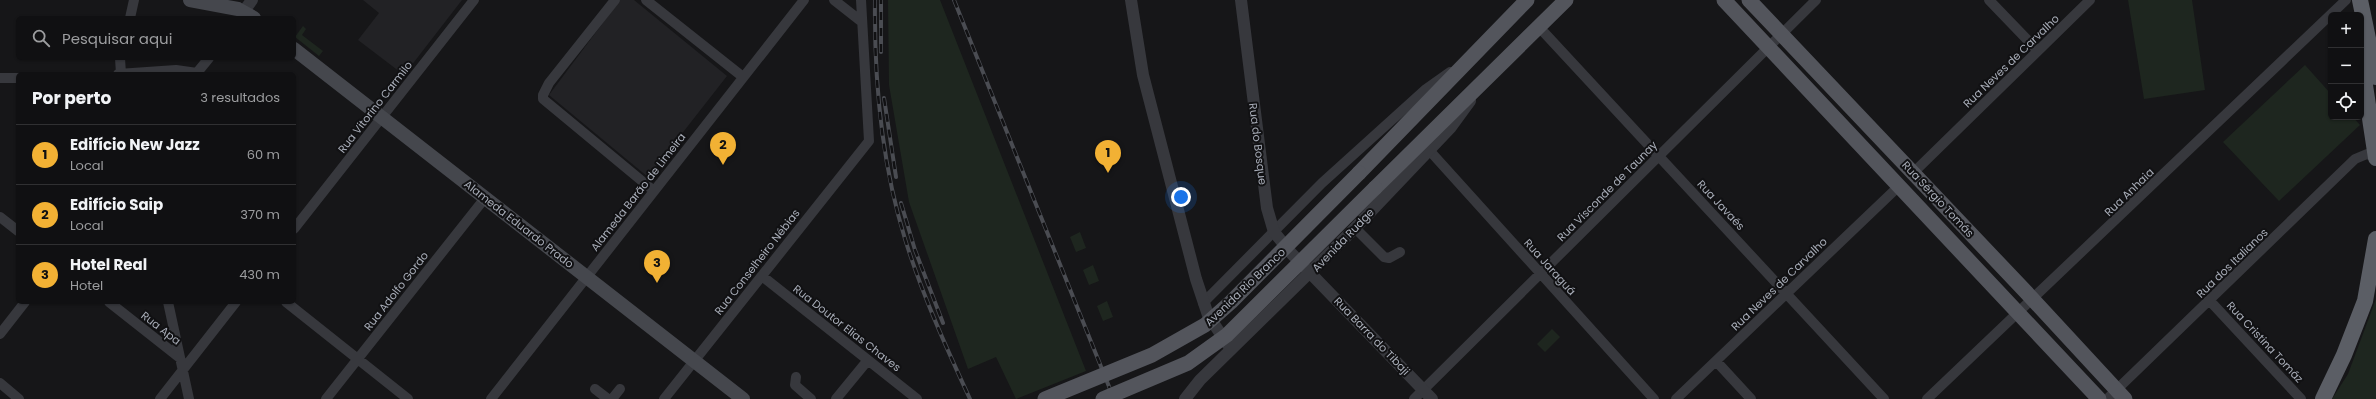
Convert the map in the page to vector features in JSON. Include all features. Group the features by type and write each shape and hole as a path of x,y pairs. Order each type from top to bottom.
{"highway":[{"path":"2360,0 2376,77"},
{"path":"2367,38 2361,59 2376,158"},
{"path":"2323,399 2344,355 2365,301 2376,240"}],"main road":[{"path":"190,0 232,7 247,12"},
{"path":"1468,61 1527,0"},
{"name":"Avenida Rudge","path":"1375,188 1566,0"},
{"name":"Rua Sérgio Tomás","path":"1724,0 2099,399"},
{"name":"Rua Sérgio Tomás","path":"1749,0 2034,300 2116,396"},
{"name":"Alameda Eduardo Prado","path":"296,51 743,399"},
{"name":"Avenida Rio Branco","path":"1045,399 1152,355 1205,325 1232,302 1468,61"},
{"name":"Avenida Rio Branco","path":"1103,399 1188,363 1204,353 1227,334 1375,188"}],"street":[{"path":"130,16 134,0"},
{"name":"Rua Vitorino Carmilo","path":"296,226 474,0"},
{"path":"615,0 549,83 543,95 543,99 654,191"},
{"path":"646,0 744,77"},
{"name":"Alameda Barão de Limeira","path":"491,399 804,0"},
{"path":"834,0 862,22"},
{"path":"862,0 862,22"},
{"path":"1131,0 1143,75 1203,303 1212,324 1232,350"},
{"name":"Rua do Bosque","path":"1241,0 1267,208 1274,232 1311,273"},
{"name":"Rua Visconde de Taunay","path":"1414,399 1816,0"},
{"path":"1989,0 2038,52"},
{"name":"Rua Neves de Carvalho","path":"1913,173 2090,0"},
{"name":"Rua Anhaia","path":"1927,399 2034,300 2346,0"},
{"name":"Rua Conselheiro Nébias","path":"664,399 869,141 862,22"},
{"name":"Rua Javaés","path":"1539,27 1884,399"},
{"path":"120,60 121,72"},
{"path":"198,72 207,60"},
{"path":"1203,303 1322,183 1426,89 1468,61"},
{"path":"148,72 176,70 186,72"},
{"path":"0,78 16,78"},
{"name":"Avenida Rudge","path":"1185,399 1200,380 1311,273 1429,150 1462,112 1474,91"},
{"name":"Rua Jaraguá","path":"1429,150 1654,399"},
{"name":"Rua dos Italianos","path":"2116,396 2210,301 2355,159 2367,154 2376,158"},
{"name":"Rua Neves de Carvalho","path":"1676,399 1899,186"},
{"name":"Rua Adolfo Gordo","path":"326,399 485,198"},
{"path":"0,217 16,229"},
{"path":"1355,228 1384,257 1389,258 1400,252"},
{"name":"Rua Barra do Tibaji","path":"1311,273 1432,399"},
{"name":"Rua Doutor Elias Chaves","path":"762,276 917,399"},
{"name":"Rua Cristina Tomáz","path":"2210,301 2302,399"},
{"path":"0,334 23,304"},
{"name":"Rua Apa","path":"112,304 180,358"},
{"path":"168,304 189,399"},
{"path":"160,399 234,304"},
{"path":"289,304 408,399"},
{"path":"836,399 868,360"},
{"path":"1716,361 1752,399"},
{"path":"796,377 795,385 811,399"},
{"path":"0,383 19,399"},
{"path":"595,389 608,399"},
{"path":"612,399 620,389"}],"shaded area":[{"path":"363,0 462,0 404,75 358,40 379,13"},
{"path":"620,0 634,0 727,76 648,177 549,95"},
{"path":"888,0 940,0 1086,371 1016,399 996,357 968,369 909,202 889,85"},
{"path":"2128,0 2192,0 2205,90 2144,99"},
{"path":"303,26 306,29 302,35 323,51 319,56 296,38"},
{"path":"2305,65 2328,91 2328,120 2356,120 2360,125 2279,201 2223,142"},
{"path":"1080,232 1086,248 1076,252 1070,237"},
{"path":"1093,265 1099,281 1089,285 1083,270"},
{"path":"2376,299 2376,399 2332,399 2348,374"},
{"path":"1107,301 1113,317 1103,321 1097,306"},
{"path":"1552,329 1560,337 1545,352 1537,344"}],"railway":[{"path":"875,0 876,61 881,121 890,180 897,210 905,239 927,300 943,340 970,399"},
{"path":"881,0 881,52"},
{"path":"954,0 1114,399"},
{"path":"884,98 896,177"},
{"path":"901,203 915,250 943,323"}],"place":[{"name":"Edifício Saip","path":"723,165"},
{"name":"Edifício New Jazz","path":"1108,173"},
{"name":"Hotel Real","path":"657,283"}]}
